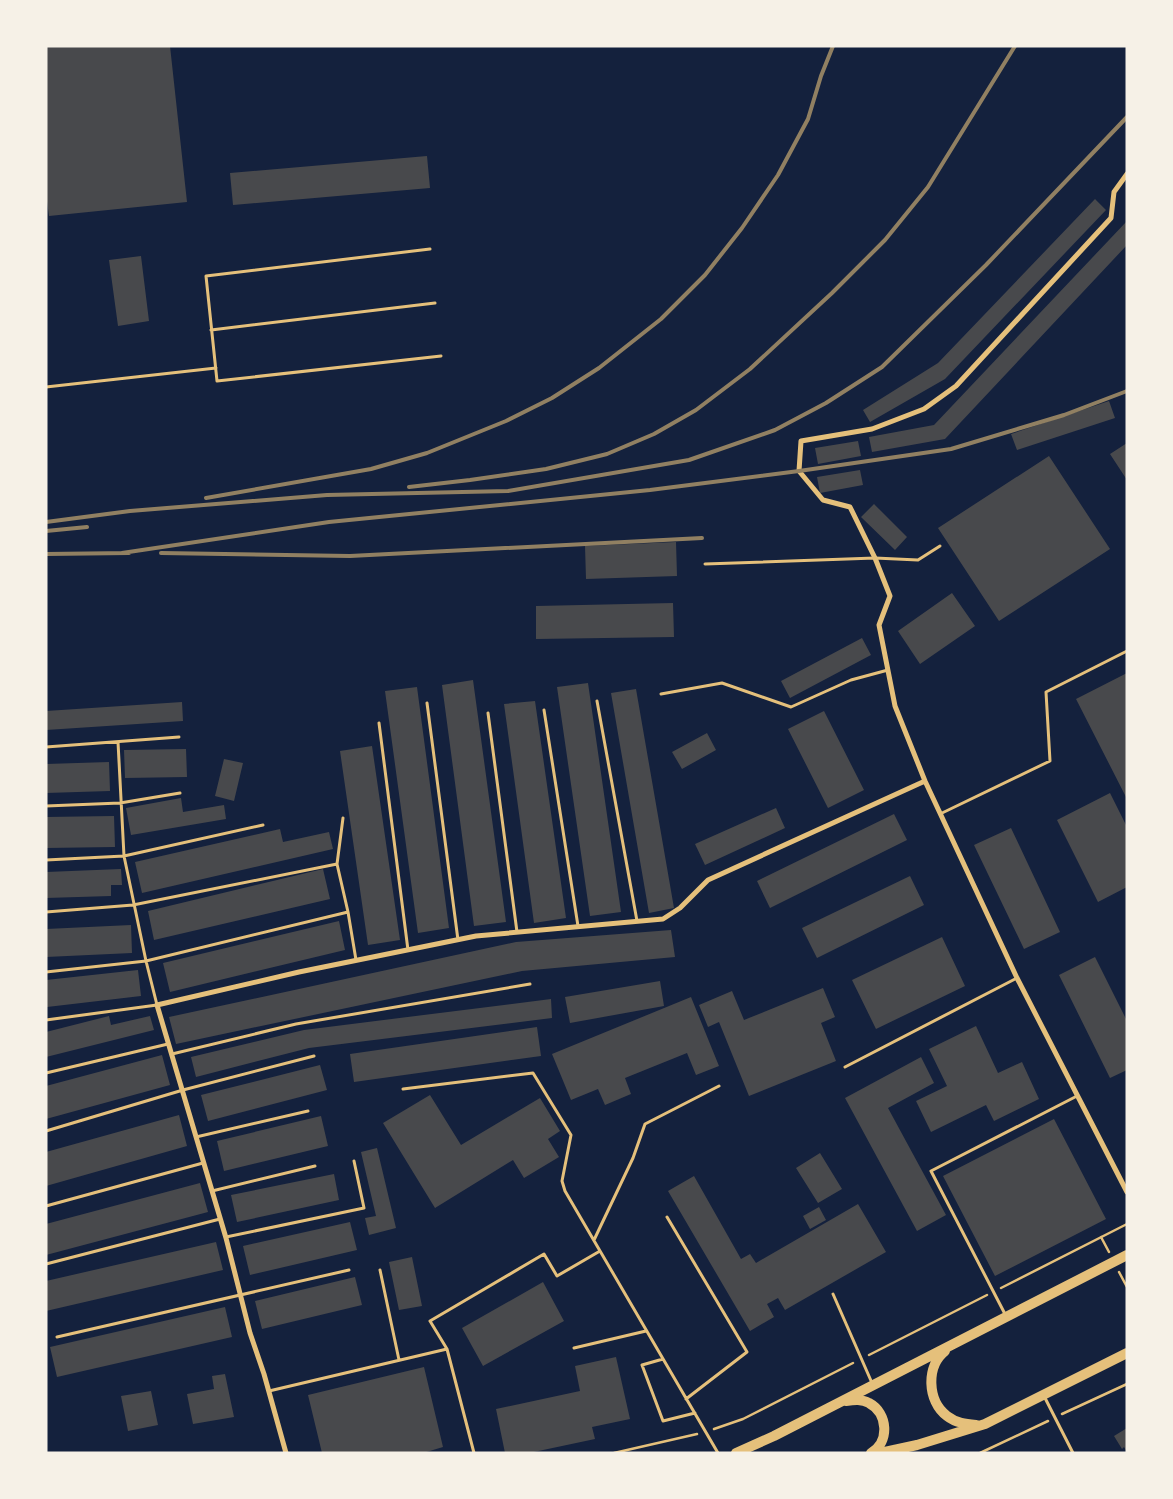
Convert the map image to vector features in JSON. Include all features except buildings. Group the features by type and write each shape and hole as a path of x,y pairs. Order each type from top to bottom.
{"main road":[{"path":"736,1453 774,1436 1127,1255"},
{"path":"953,1345 941,1354 933,1369 931,1386 935,1402 946,1415 960,1423 977,1426 985,1424"},
{"path":"880,1453 917,1445 985,1424 1127,1353"},
{"path":"832,1406 846,1401 858,1400 878,1409 883,1418 885,1430 882,1441 875,1451 871,1453"}],"street":[{"path":"1127,174 1114,192 1111,218 956,386 924,410 872,429 801,441 799,471 823,500 850,507 875,558 890,596 879,625 888,670 896,706 924,781 1017,978 1127,1192"},
{"path":"286,1453 269,1391 250,1333 226,1238 157,1005 476,936 663,919 680,908 708,880 924,781"}],"lane":[{"path":"430,249 206,276 211,330 217,381 441,356"},
{"path":"211,330 435,303"},
{"path":"46,388 216,368"},
{"path":"705,564 875,558 918,560 940,546"},
{"path":"939,814 1050,761 1046,692 1127,651"},
{"path":"661,694 722,683 791,708 851,680 888,670"},
{"path":"597,701 637,922"},
{"path":"427,703 458,940"},
{"path":"544,710 579,928"},
{"path":"488,713 517,933"},
{"path":"379,723 408,950"},
{"path":"46,747 179,737"},
{"path":"46,1020 157,1005 133,904 124,856 118,742"},
{"path":"46,806 120,803 180,793"},
{"path":"343,818 337,864 348,912 356,961"},
{"path":"46,860 124,856 263,826"},
{"path":"46,912 133,904 337,864"},
{"path":"46,972 146,961 348,912"},
{"path":"844,1067 1017,978"},
{"path":"172,1054 296,1024 530,984"},
{"path":"46,1073 169,1044"},
{"path":"46,1131 183,1090 314,1056"},
{"path":"404,1089 533,1073 571,1135 562,1181 565,1191 718,1453"},
{"path":"594,1240 633,1158 645,1124 719,1086"},
{"path":"1006,1317 931,1171 1078,1096"},
{"path":"196,1137 308,1111"},
{"path":"226,1238 364,1208 354,1161"},
{"path":"46,1206 203,1163"},
{"path":"212,1191 315,1166"},
{"path":"46,1264 220,1218"},
{"path":"666,1218 747,1352 686,1399"},
{"path":"474,1453 447,1349 430,1321 544,1254 557,1276 600,1251"},
{"path":"57,1337 349,1270"},
{"path":"380,1270 399,1360"},
{"path":"833,1294 872,1385"},
{"path":"574,1348 646,1331"},
{"path":"269,1391 447,1349"},
{"path":"663,1359 642,1365 663,1421 695,1414"},
{"path":"1044,1395 1073,1453"}],"path":[{"path":"1101,1238 1127,1224"}],"railway":[{"path":"206,498 371,469 427,453 506,421 552,398 599,368 661,319 705,275 742,228 778,175 808,119 821,76 833,46"},
{"path":"409,487 546,469 607,454 654,434 696,410 750,369 832,293 885,240 928,187 1015,46"},
{"path":"46,522 130,511 327,495 508,491 689,460 775,430 826,403 882,367 986,265 1127,117"},
{"path":"122,553 329,522 650,490 951,449 1064,415 1127,391"},
{"path":"46,531 87,527"},
{"path":"161,553 350,556 702,538"},
{"path":"46,554 129,553"}]}
